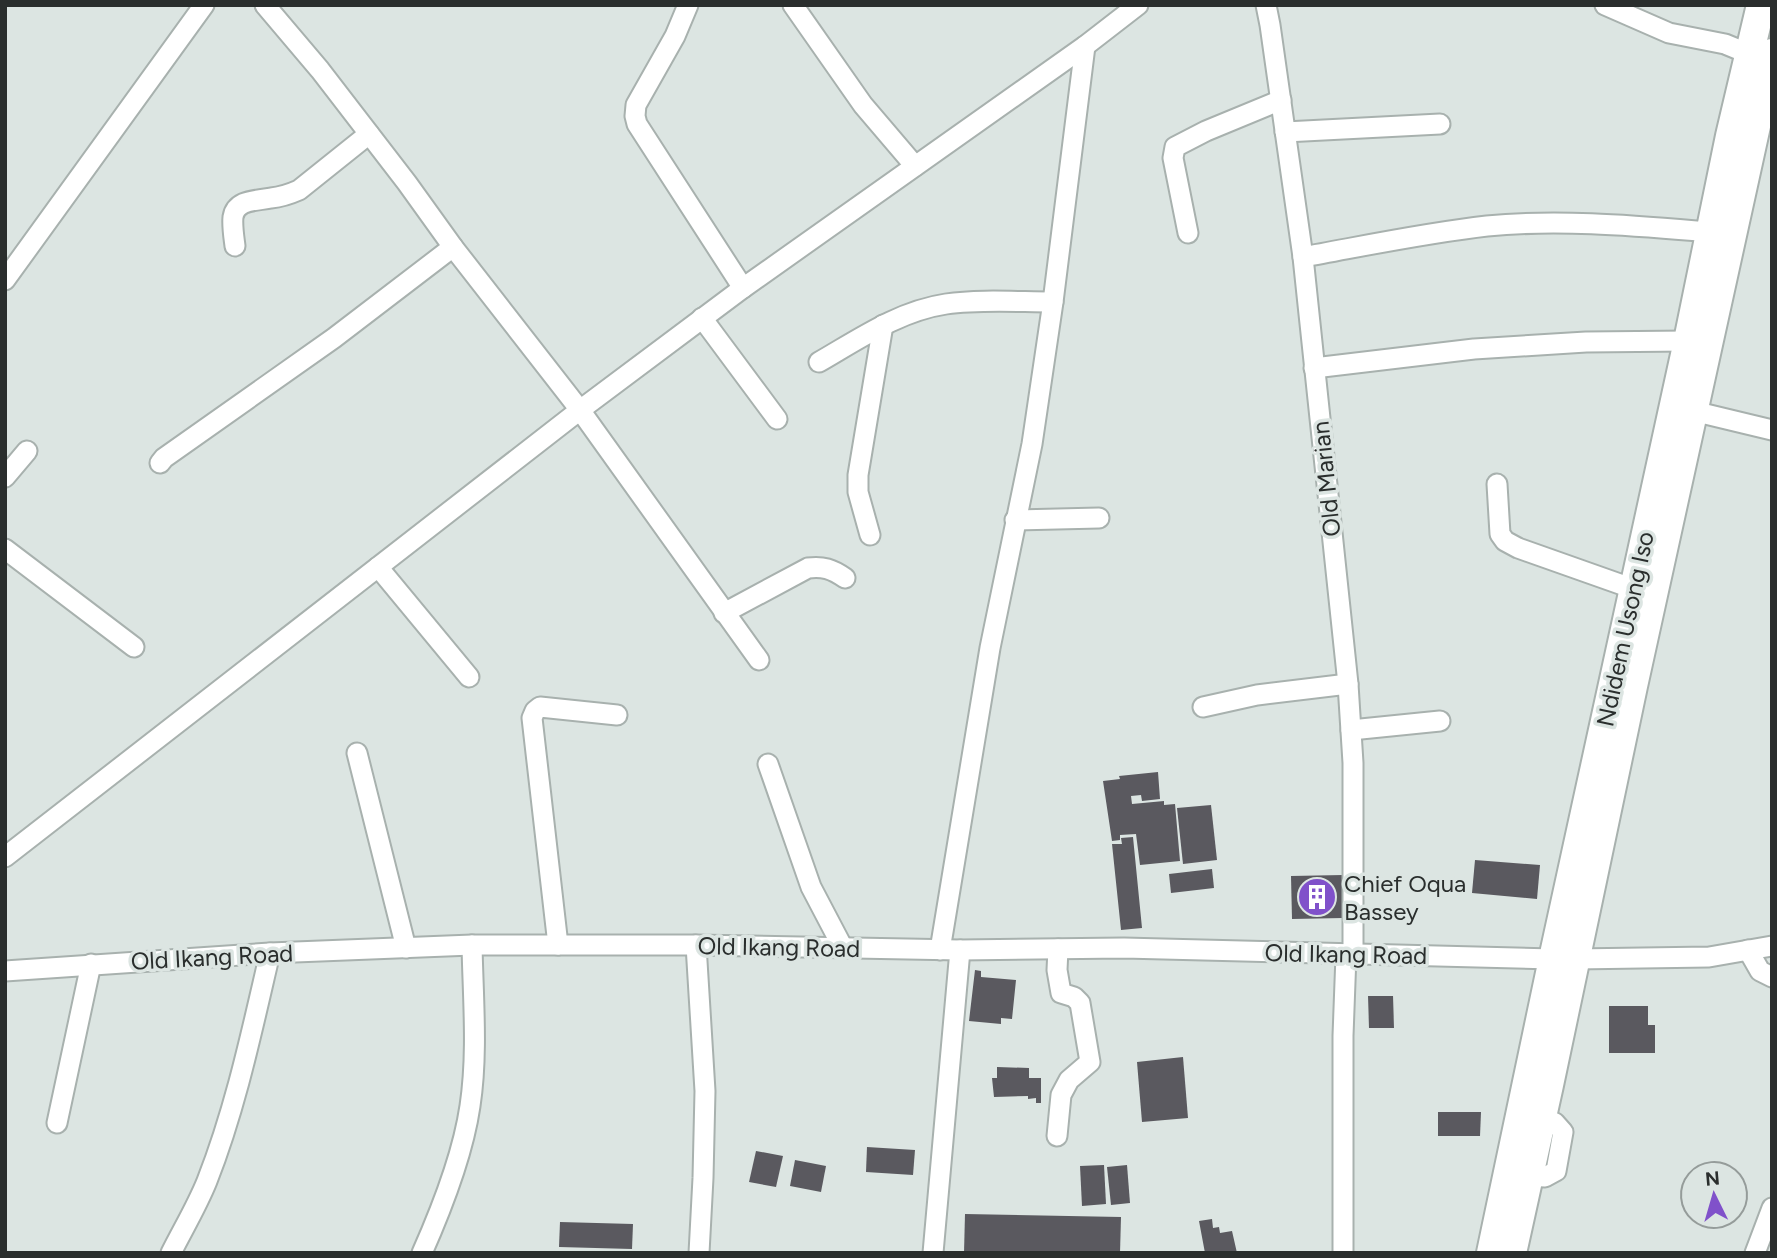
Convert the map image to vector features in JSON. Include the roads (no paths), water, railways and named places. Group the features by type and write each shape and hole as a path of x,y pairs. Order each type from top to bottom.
{"highway":[{"name":"Ndidem Usong Iso","path":"1491,1253 1564,959 1693,411 1762,68 1761,5"},
{"name":"Ndidem Usong Iso","path":"1511,1253 1542,1117 1564,959 1634,589 1710,232 1762,68"}],"street":[{"path":"5,279 204,5"},
{"path":"265,5 320,70 580,410 759,660"},
{"path":"688,5 675,36 636,105 636,124 743,288"},
{"path":"793,5 863,106 915,166"},
{"path":"5,857 702,318 1085,46 1138,5"},
{"name":"Old Marian","path":"1266,5 1303,257 1351,730 1353,763 1349,955 1343,1036 1343,1253"},
{"path":"1605,5 1669,33 1737,48 1762,68"},
{"path":"940,950 990,648 1032,444 1085,46"},
{"path":"1188,233 1173,158 1175,147 1281,100"},
{"path":"1285,132 1440,124"},
{"path":"235,246 233,217 238,207 245,202 289,195 299,190 369,134"},
{"path":"1303,257 1487,226 1546,223 1622,225 1710,232"},
{"path":"160,463 334,338 453,247"},
{"path":"820,362 883,325 926,308 962,302 1053,302"},
{"path":"702,318 777,419"},
{"path":"870,535 858,492 858,475 883,325"},
{"path":"1314,368 1474,349 1586,342 1688,341"},
{"path":"1693,411 1772,430"},
{"path":"5,478 27,451"},
{"path":"1497,484 1500,534 1505,541 1634,589"},
{"path":"1015,520 1099,518"},
{"path":"5,549 134,647"},
{"path":"724,613 808,568 818,566 833,570 845,578"},
{"path":"378,567 470,677"},
{"path":"1203,707 1257,695 1348,684"},
{"path":"558,945 532,718 540,707 617,715"},
{"path":"1351,730 1440,721"},
{"path":"357,753 406,948"},
{"path":"768,764 811,887 843,948"},
{"path":"422,1253 461,1145 470,1106 474,1064 472,945"},
{"name":"Old Ikang Road","path":"5,971 270,953 472,945 695,945 940,950 1124,948 1564,959 1709,957 1772,946"},
{"path":"695,945 705,1091 699,1253"},
{"path":"1057,1136 1060,1095 1069,1080 1090,1062 1080,1003 1074,997 1060,993 1058,949"},
{"path":"933,1253 960,950"},
{"path":"1748,950 1760,971 1772,977"},
{"path":"171,1253 206,1185 226,1129 242,1075 270,953"},
{"path":"57,1123 91,964"},
{"path":"1755,1253 1772,1208"}],"place":[{"name":"Chief Oqua Bassey","path":"1317,897"}]}
